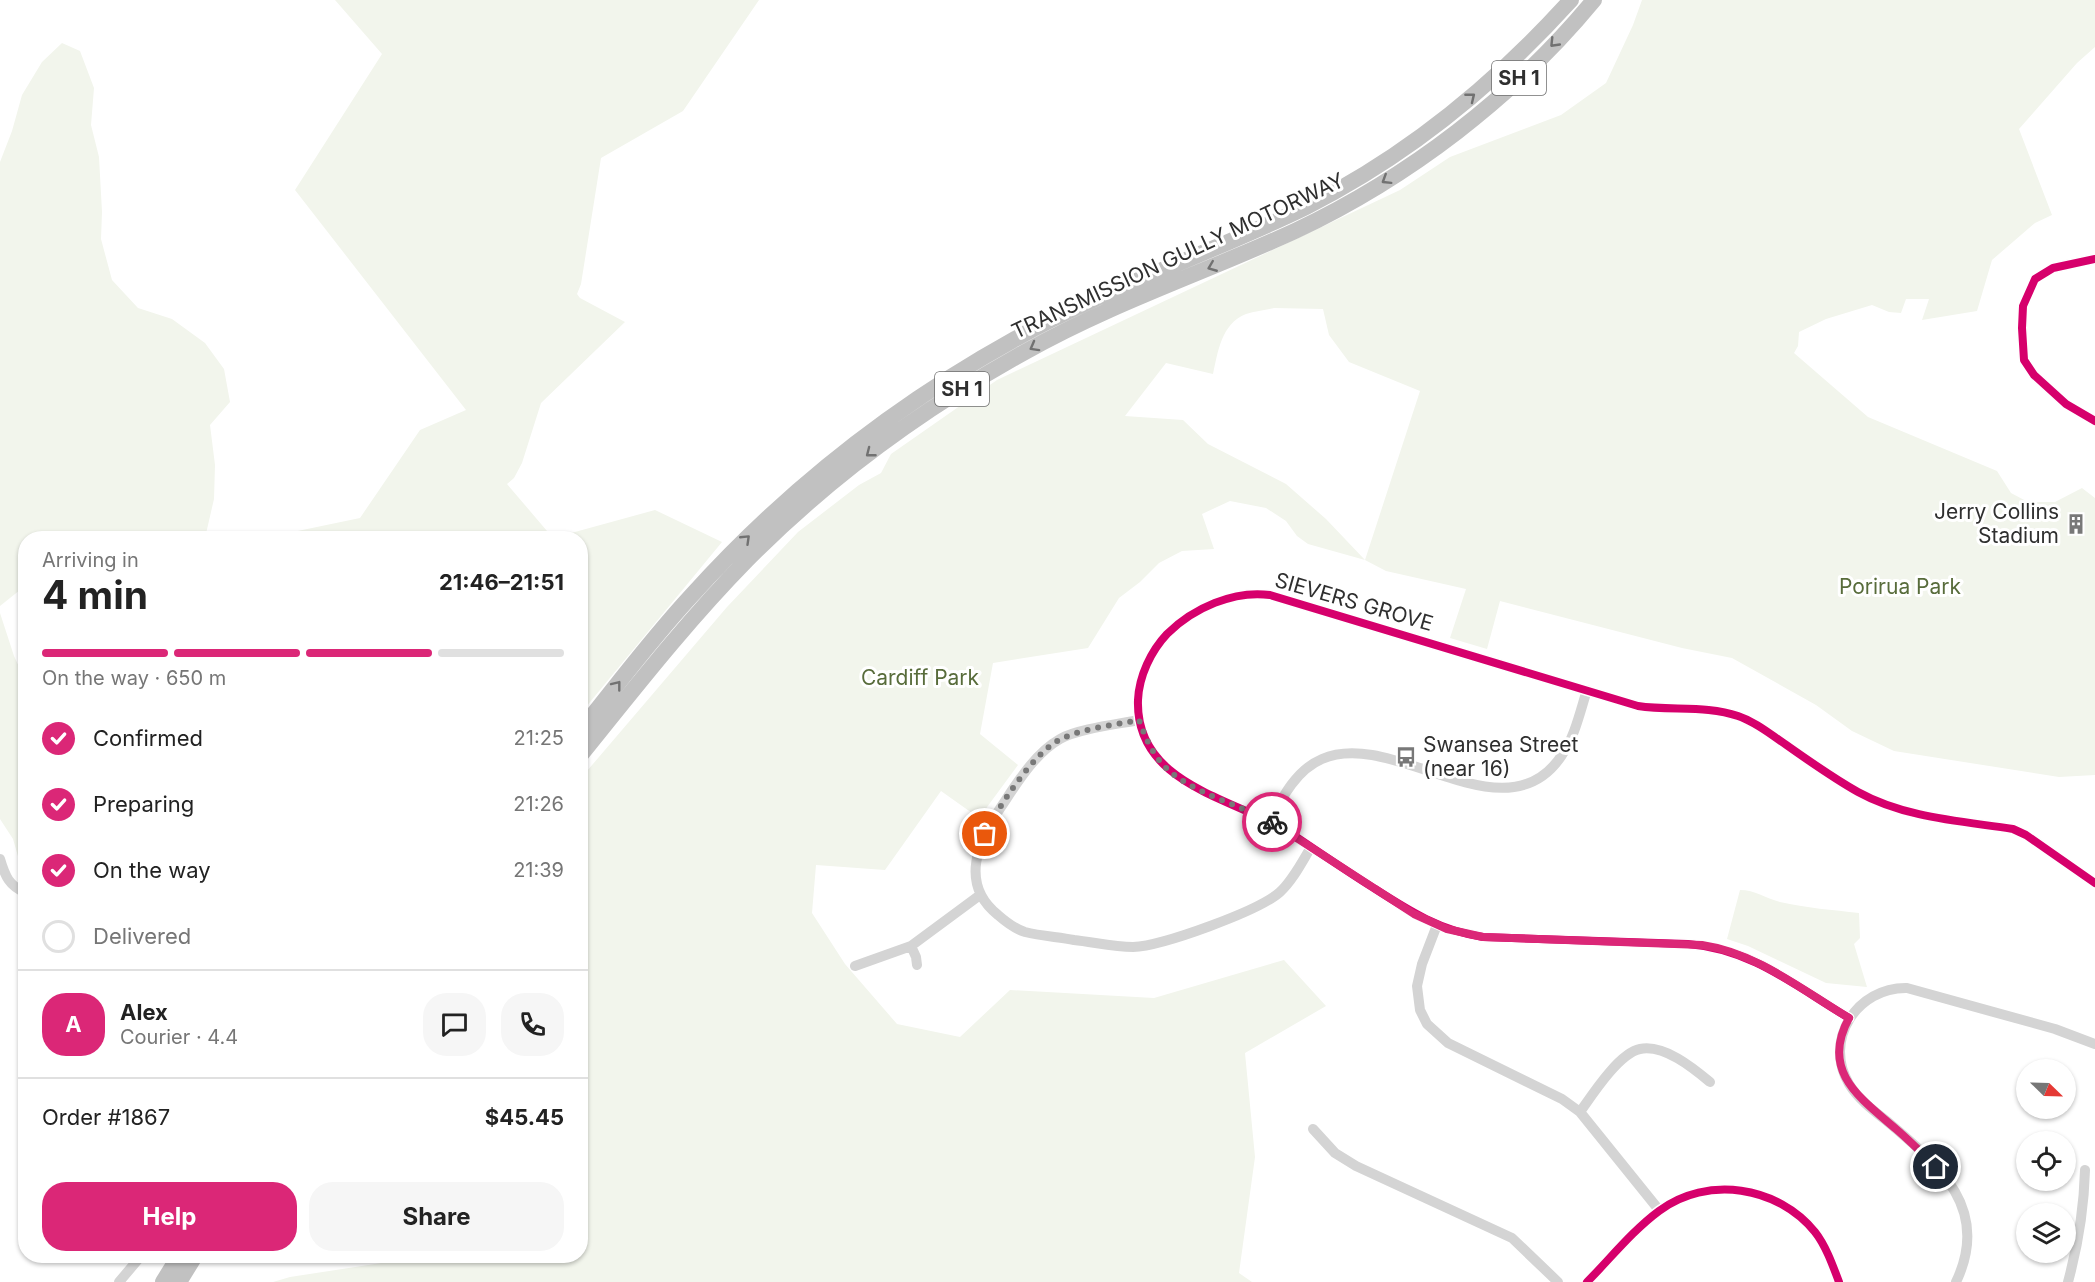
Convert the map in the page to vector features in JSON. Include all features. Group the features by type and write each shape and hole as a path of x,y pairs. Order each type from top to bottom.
{"highway":[{"name":"TRANSMISSION GULLY MOTORWAY","path":"588,721 644,650 717,568 786,501 877,428 940,384 1030,331 1127,284 1288,215 1376,167 1425,133 1480,90 1520,54 1571,0"},
{"name":"TRANSMISSION GULLY MOTORWAY","path":"588,746 674,640 748,559 807,505 879,446 954,394 1047,340 1123,304 1299,229 1390,178 1459,129 1495,100 1541,57 1594,0"},
{"path":"163,1282 175,1263"},
{"path":"179,1282 191,1263"}],"street":[{"path":"2095,259 2053,268 2035,279 2024,306 2022,328 2025,360 2034,375 2066,404 2095,421"},
{"name":"SIEVERS GROVE","path":"1849,1018 1756,961 1717,947 1483,937 1457,932 1414,914 1270,821 1214,797 1177,777 1165,767 1156,755 1139,720 1138,697 1146,667 1161,640 1179,623 1191,616 1231,598 1252,594 1270,596 1651,708 1699,709 1737,715 1764,729 1819,768 1860,793 1890,806 1926,816 2013,829 2027,836 2095,883"},
{"path":"1270,821 1291,784 1301,773 1320,759 1342,753 1356,752 1372,755 1488,787 1508,788 1528,783 1545,772 1562,756 1574,731 1587,690"},
{"path":"1139,720 1060,738 1040,754 1003,803 979,844 976,876 980,895 990,909 1007,922 1023,932 1132,947 1153,945 1210,926 1268,901 1289,882 1311,847"},
{"path":"0,860 8,880 18,888"},
{"path":"855,966 911,946 980,895"},
{"path":"1437,925 1422,964 1417,986 1420,1010 1427,1024 1448,1043 1562,1099 1580,1112 1659,1210"},
{"path":"911,946 917,966"},
{"path":"1956,1282 1963,1268 1968,1245 1968,1225 1963,1207 1955,1191 1936,1167 1915,1145 1861,1099 1848,1083 1841,1066 1839,1052 1842,1035 1849,1018 1855,1010 1874,995 1888,990 1907,988 2055,1029 2095,1044"},
{"path":"1580,1112 1602,1080 1631,1053 1643,1048 1664,1052 1710,1082"},
{"path":"1313,1129 1335,1153 1356,1166 1512,1238 1558,1282"},
{"path":"2068,1282 2077,1248 2085,1170"},
{"path":"1587,1282 1659,1210 1686,1196 1708,1190 1728,1189 1769,1197 1795,1212 1816,1233 1839,1282"},
{"path":"119,1282 135,1263"}],"green space":[{"path":"335,0 759,0 683,111 601,158 581,284 577,294 580,298 625,322 541,403 522,463 514,478 507,484 547,531 298,531 360,518 420,430 466,410 295,190 382,54"},
{"path":"1642,0 2095,0 2095,47 2077,63 2019,129 2052,215 2035,223 1992,260 1977,311 1922,320 1929,299 1906,299 1901,313 1889,312 1872,305 1826,319 1799,332 1798,346 1794,353 1868,417 1997,471 2011,493 2028,502 2055,502 2082,488 2095,498 2095,775 2059,777 1894,751 1852,731 1816,705 1732,658 1682,648 1500,601 1487,649 1450,638 1466,589 1386,571 1365,560 1308,544 1297,536 1286,521 1266,508 1230,501 1202,514 1214,549 1182,551 1159,563 1119,598 1088,648 993,663 980,734 1018,765 979,818 941,791 885,870 816,865 812,913 845,964 897,1024 960,1037 1010,990 1154,998 1284,960 1326,1006 1245,1053 1255,1157 1239,1273 1252,1282 273,1282 290,1277 381,1263 588,1263 588,770 727,607 798,532 859,485 881,473 891,454 997,380 1400,190 1450,157 1561,115 1606,83","holes":["1274,308 1323,309 1329,335 1349,362 1420,391 1365,560 1326,519 1286,484 1208,444 1183,420 1125,416 1166,363 1213,374 1219,348 1226,332 1231,324 1246,314"]},
{"path":"62,43 80,51 94,88 91,125 99,157 101,239 112,280 138,308 172,319 205,343 224,369 230,402 210,425 215,465 214,499 207,531 18,531 18,592 0,606 0,162 22,95 42,62"},
{"path":"655,510 722,542 588,705 588,531 578,531"},
{"path":"0,613 18,665 18,856 13,839 0,819"},
{"path":"1740,890 1790,904 1859,913 1860,938 1854,944 1867,987 1826,983 1748,946 1727,939"}],"cycle path":[{"path":"2095,259 2053,268 2035,279 2023,306 2022,328 2024,360 2034,375 2066,404 2095,421"},
{"path":"1849,1018 1753,961 1711,947 1688,944 1483,937 1438,925 1385,896 1292,834 1193,786 1171,771 1153,752 1141,729 1139,691 1143,673 1151,656 1167,634 1189,616 1202,609 1242,595 1270,595 1638,706 1714,710 1738,716 1763,728 1839,781 1876,801 1914,813 2013,829 2026,835 2095,883"},
{"path":"1587,1282 1630,1236 1659,1211 1678,1200 1698,1193 1720,1190 1741,1191 1762,1196 1782,1204 1800,1216 1823,1243 1839,1282"}],"way so far":[{"path":"985,834 1003,803 1030,766 1040,754 1060,738 1139,720 1150,746 1165,767 1177,777 1214,797 1272,822"}],"place":[{"name":"Jerry Collins Stadium","path":"2076,524"},
{"name":"Swansea Street (near 16)","path":"1406,757"}],"route":[{"path":"1272,822 1414,914 1457,932 1483,937 1702,945 1717,947 1756,961 1849,1018 1842,1035 1839,1052 1848,1083 1861,1099 1915,1145 1936,1167"}],"park label":[{"name":"Porirua Park","path":"1900,587"},
{"name":"Cardiff Park","path":"920,678"}]}
